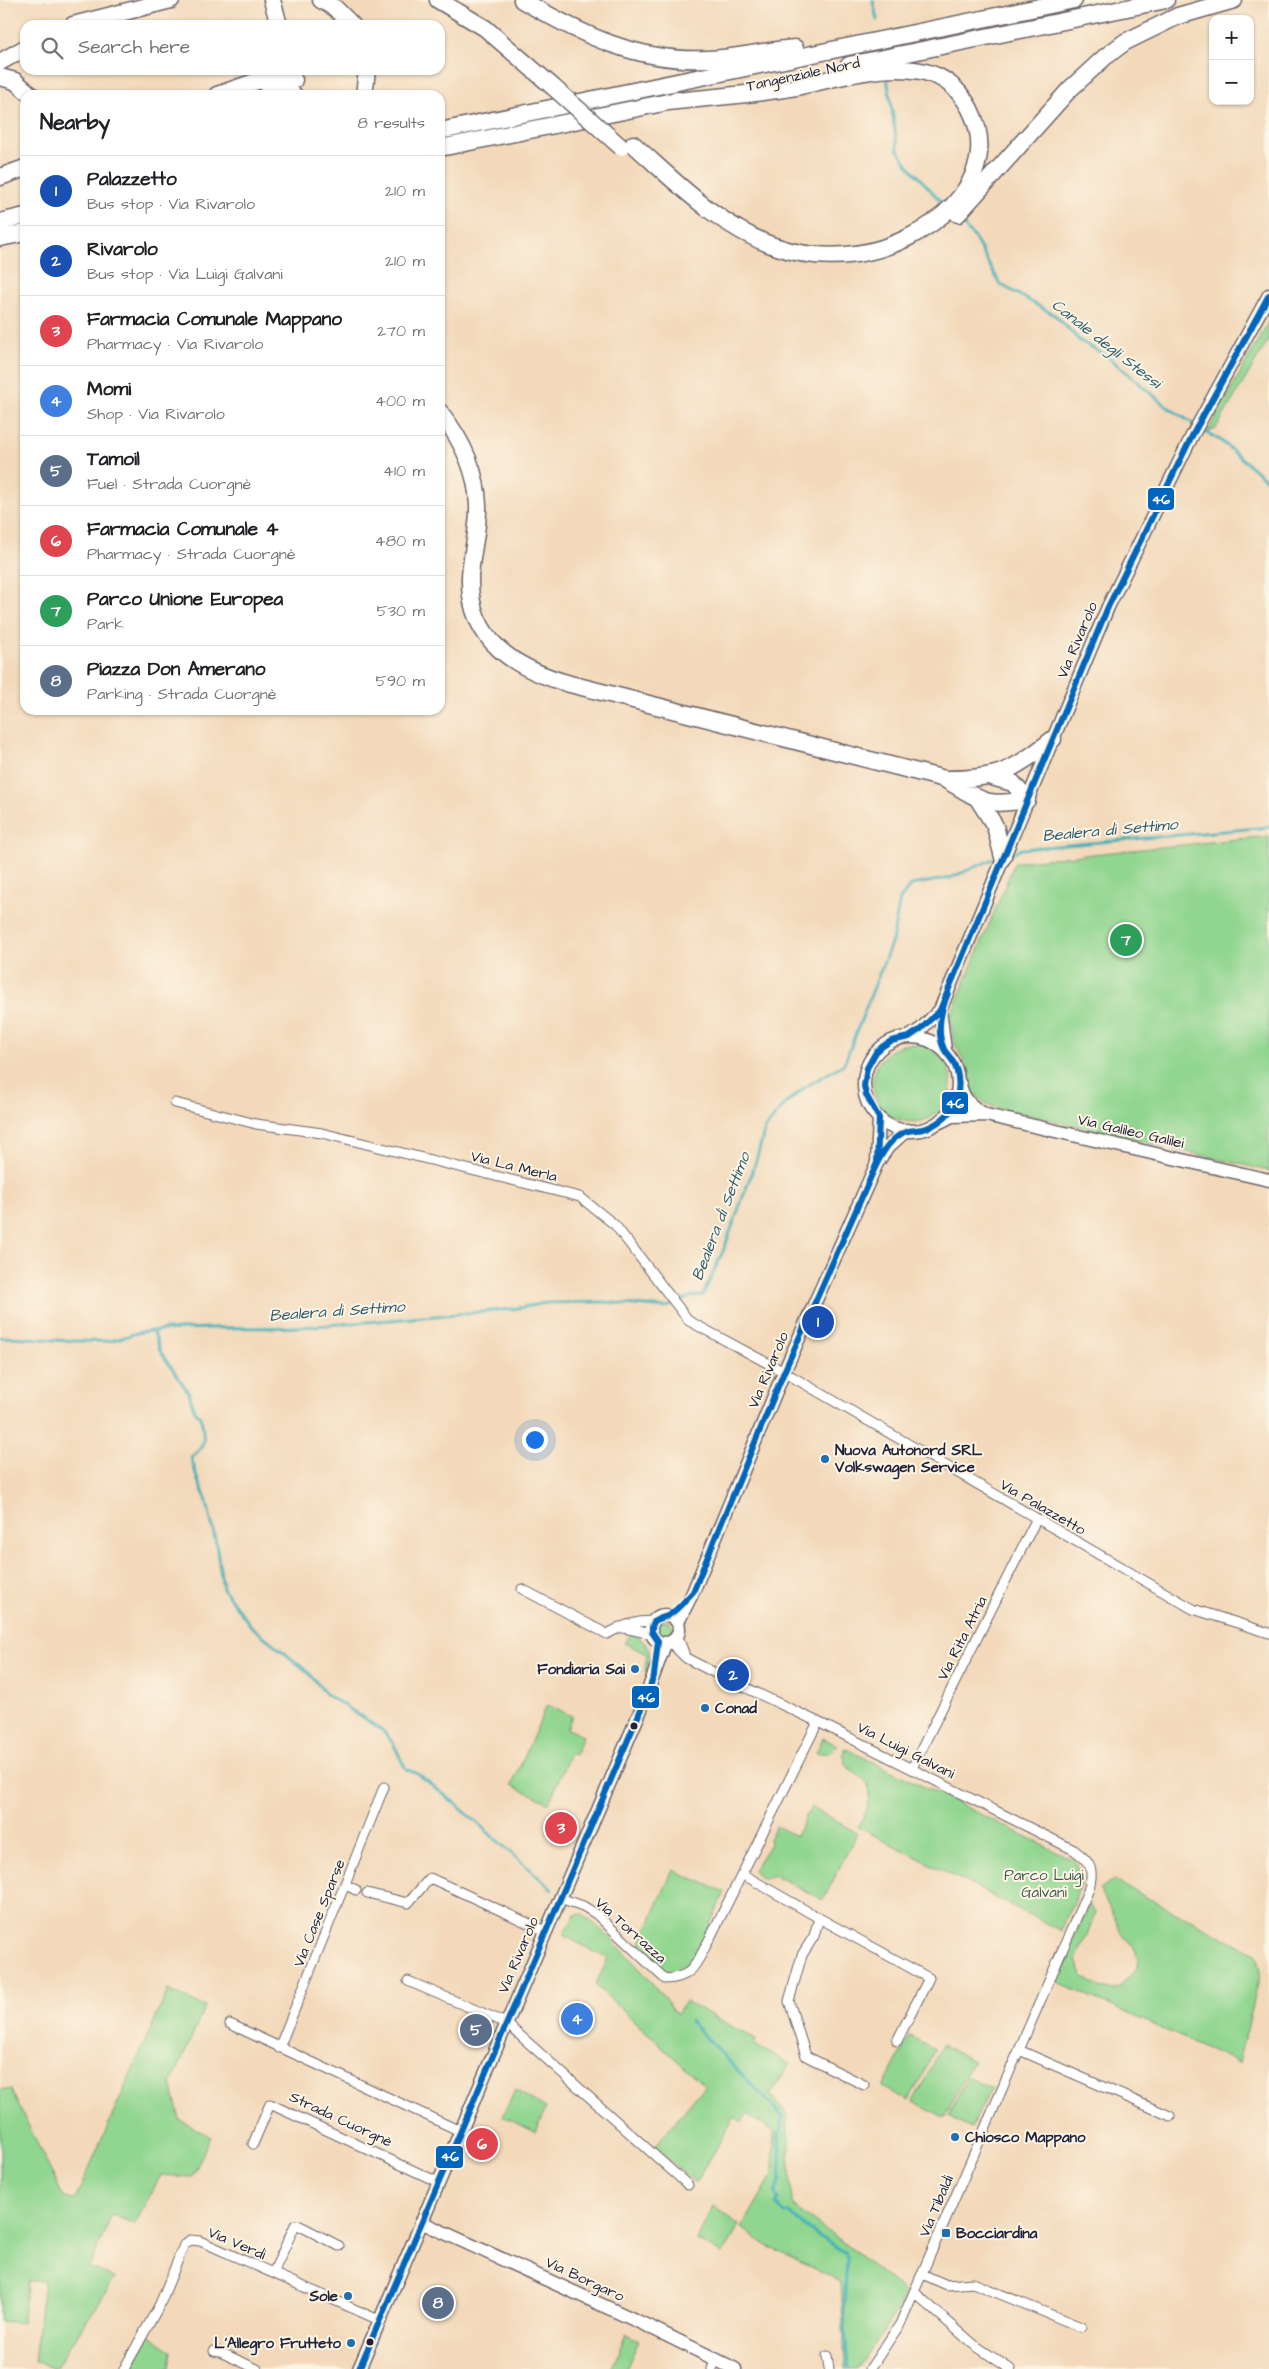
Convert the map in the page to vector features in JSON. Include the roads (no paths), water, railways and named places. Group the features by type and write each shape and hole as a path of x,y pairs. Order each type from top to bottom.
{"highway":[{"path":"79,20 96,10 123,0"},
{"path":"91,20 171,0"},
{"path":"321,0 335,8 347,20"},
{"path":"438,0 485,28 558,85 627,145 700,217 750,247 789,261 819,266 847,265 891,257 928,239 1069,90 1105,57 1125,42 1178,16 1234,0"},
{"path":"460,0 501,29 558,85"},
{"path":"522,0 591,38 647,55 674,59 710,59 771,50 850,45"},
{"name":"Tangenziale Nord","path":"445,130 1074,0"},
{"name":"Tangenziale Nord","path":"445,147 1166,0"},
{"path":"273,4 278,20"},
{"path":"0,62 20,51"},
{"path":"668,102 789,88 884,70 907,70 927,73 944,80 959,92 969,107 976,125 979,143 976,167 969,184 953,212"},
{"path":"249,83 258,75"},
{"path":"365,90 366,75"},
{"path":"0,77 14,81 25,90"},
{"path":"230,90 266,78 294,85"},
{"path":"0,177 20,170"},
{"path":"0,222 20,217"},
{"path":"0,238 20,234"},
{"path":"445,419 462,443 476,484 478,516 470,578 473,604 487,635 500,651 513,662 530,671 561,682 945,779 978,799 994,804 1028,800"},
{"path":"945,779 992,776 1019,764 1053,739"},
{"path":"992,776 1013,783 1028,800"},
{"path":"978,799 995,826 1003,855"}],"main road":[{"name":"Via Rivarolo","path":"909,1036 921,1030 940,1010 1003,855 1108,608 1202,415 1269,295"},
{"name":"Via Rivarolo","path":"940,1010 945,1050"},
{"path":"909,1036 928,1040 945,1050 954,1062 958,1076 958,1092 950,1112 936,1124 922,1130 907,1130 893,1127 879,1118 866,1096 865,1077 867,1068 876,1052 891,1041 909,1036"},
{"name":"Via Galileo Galilei","path":"958,1076 962,1095 971,1106 986,1115"},
{"name":"Via Galileo Galilei","path":"936,1124 952,1116 986,1115 1269,1180"},
{"name":"Via Rivarolo","path":"877,1163 879,1118"},
{"name":"Via Rivarolo","path":"506,2023 642,1708 654,1676 663,1637 680,1630 674,1619 693,1592 784,1372 877,1163 888,1147 907,1130"},
{"path":"663,1637 660,1616 674,1619"},
{"path":"359,2369 506,2023"},
{"name":"Via Borgaro","path":"421,2222 650,2327 714,2364 735,2369"}],"street":[{"name":"Via La Merla","path":"175,1103 256,1124 322,1133 580,1197 615,1225 689,1321 784,1372"},
{"name":"Via Palazzetto","path":"784,1372 1193,1610 1269,1634"},
{"name":"Via Rita Atria","path":"912,1768 1036,1520"},
{"path":"522,1589 607,1634 618,1627 640,1621 663,1637"},
{"name":"Via Luigi Galvani","path":"663,1637 686,1658 912,1768 1074,1850 1087,1859 1092,1870 1090,1884"},
{"name":"Via Torrazza","path":"560,1898 582,1906 596,1914 665,1979 679,1979 686,1975 694,1968 818,1722"},
{"name":"Via Case Sparse","path":"279,2048 346,1886 384,1787"},
{"path":"742,1874 929,1978 897,2041"},
{"path":"367,1893 408,1903 430,1878 545,1931"},
{"name":"Via Tibaldi","path":"870,2369 900,2324 1090,1884"},
{"path":"346,1886 356,1890"},
{"path":"819,1918 814,1936 802,1955 789,2001 806,2056 864,2085"},
{"path":"408,1981 506,2023 688,2185"},
{"path":"230,2024 460,2131"},
{"path":"1019,2050 1170,2116"},
{"name":"Strada Cuorgnè","path":"252,2144 270,2104 438,2182"},
{"path":"273,2273 295,2225 339,2246"},
{"name":"Via Verdi","path":"124,2369 151,2323 184,2245 190,2240 200,2241 379,2320"},
{"path":"922,2274 947,2285 973,2283 1081,2328"},
{"path":"914,2292 973,2344 1010,2369"},
{"path":"214,2352 220,2352 256,2369"},
{"path":"827,2356 829,2369"}],"waterway":[{"name":"Canale degli Stessi","path":"873,1 877,20"},
{"name":"Canale degli Stessi","path":"887,77 898,150 908,165 944,205"},
{"name":"Canale degli Stessi","path":"957,219 974,237 1000,284 1056,316 1080,341 1107,356 1166,406 1195,425"},
{"name":"Canale degli Stessi","path":"1200,429 1220,440 1269,482"},
{"name":"Bealera di Settimo","path":"1009,854 1022,849 1269,827"},
{"name":"Bealera di Settimo","path":"0,1337 106,1341 142,1332 162,1330 298,1327 513,1309 546,1303 605,1302 666,1308 690,1297 703,1295 724,1249 755,1164 765,1129 784,1105 805,1087 844,1064 892,941 900,899 911,885 950,878 998,857"},
{"path":"154,1332 160,1351 189,1393 194,1410 201,1417 203,1444 197,1453 191,1457 198,1481 206,1498 216,1543 223,1589 251,1626 308,1672 326,1694 382,1730 393,1743 406,1769 418,1774 457,1805 552,1889"},
{"path":"690,2021 782,2116 782,2130 779,2134 781,2180 775,2193 778,2200 776,2205 785,2214 790,2213 807,2229 845,2252 847,2257 844,2310 848,2369"}],"place":[{"name":"Parco Unione Europea","path":"1126,940"},
{"name":"Palazzetto","path":"818,1322"},
{"name":"Nuova Autonord SRL Volkswagen Service","path":"825,1459"},
{"name":"Fondiaria Sai","path":"635,1669"},
{"name":"Rivarolo","path":"733,1675"},
{"name":"Conad","path":"705,1708"},
{"name":"Farmacia Comunale Mappano","path":"561,1828"},
{"name":"Momi","path":"577,2019"},
{"name":"Tamoil","path":"476,2030"},
{"name":"Chiosco Mappano","path":"955,2137"},
{"name":"Farmacia Comunale 4","path":"482,2144"},
{"name":"Bocciardina","path":"946,2233"},
{"name":"Sole","path":"348,2296"},
{"name":"Piazza Don Amerano","path":"438,2303"},
{"name":"L'Allegro Frutteto","path":"351,2343"}],"park label":[{"name":"Parco Luigi Galvani","path":"1044,1884"}]}
